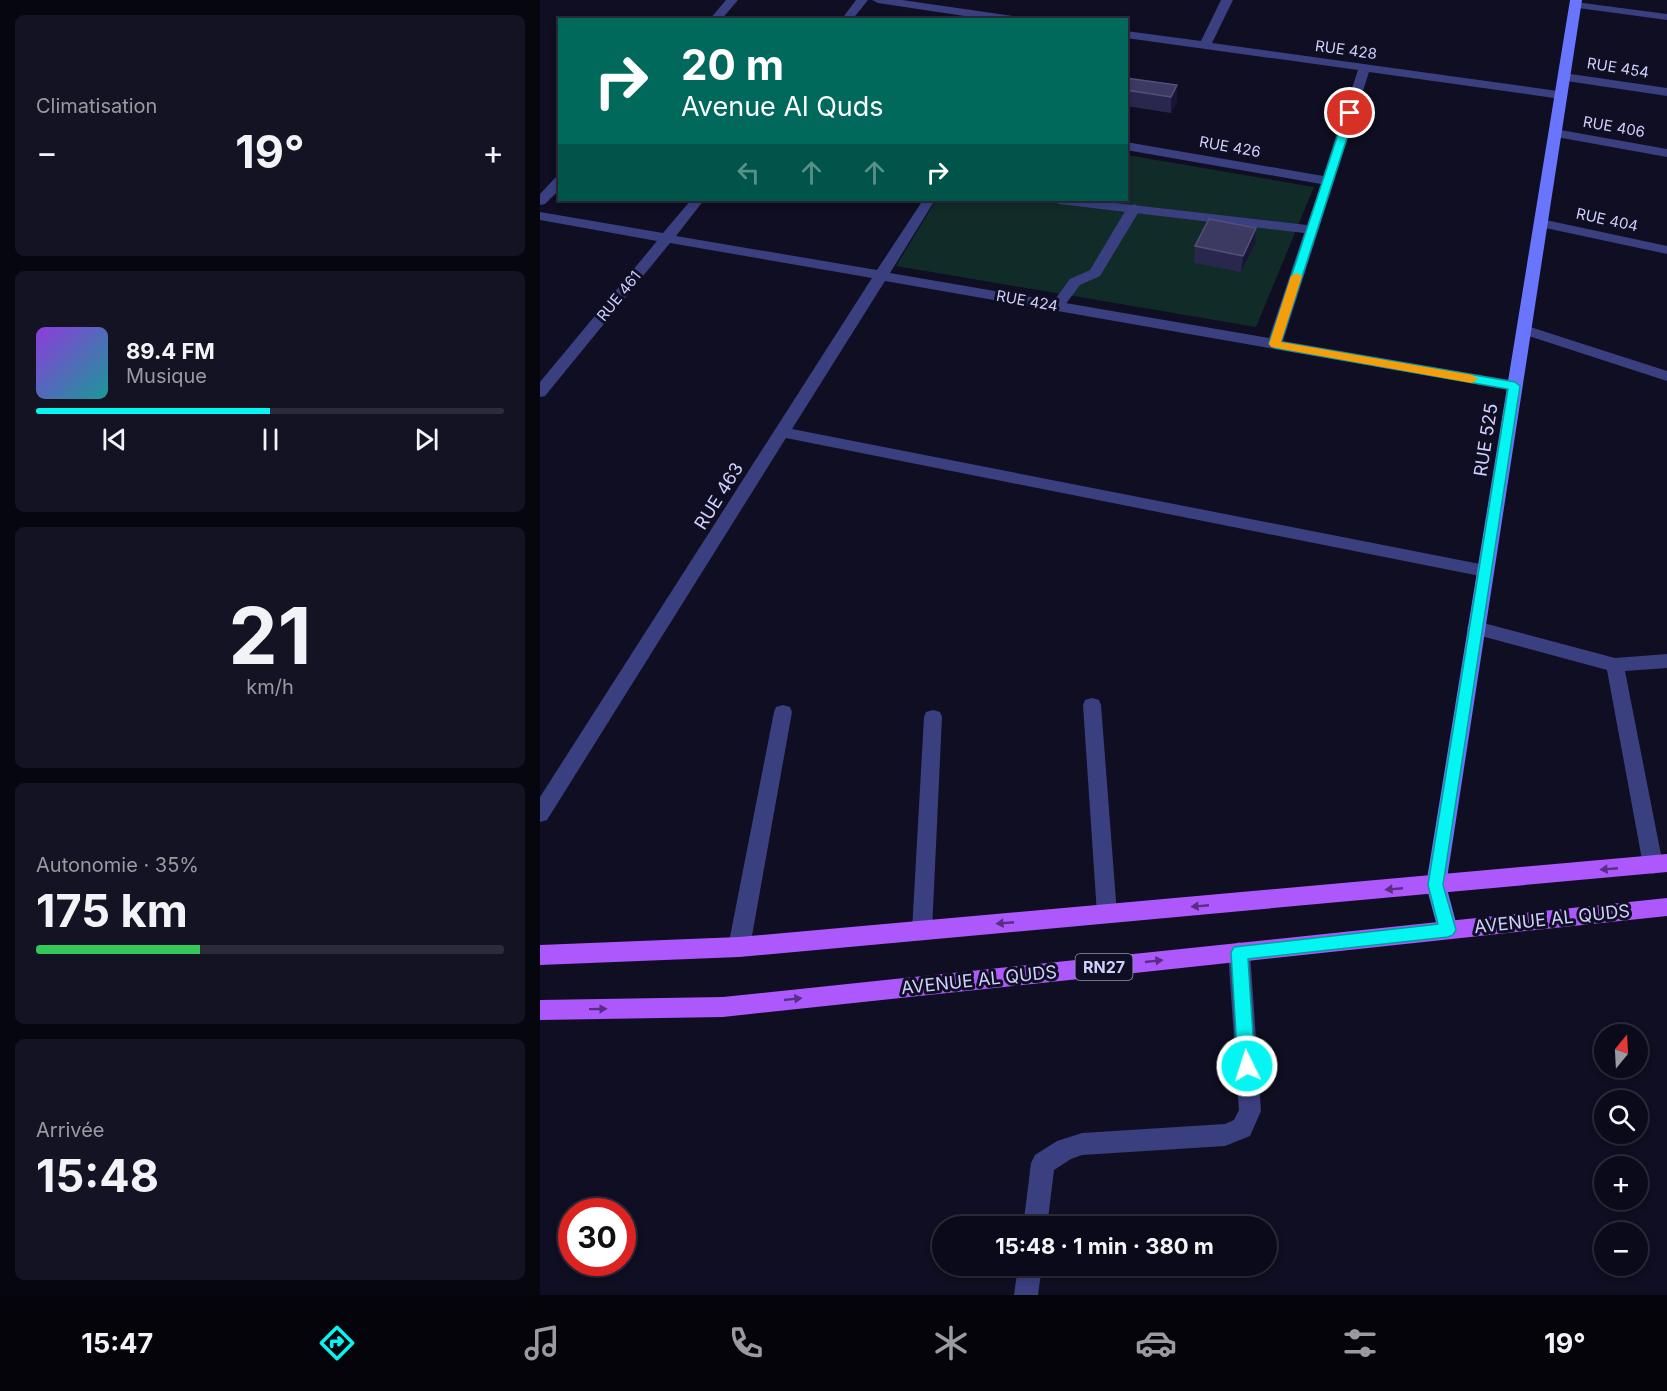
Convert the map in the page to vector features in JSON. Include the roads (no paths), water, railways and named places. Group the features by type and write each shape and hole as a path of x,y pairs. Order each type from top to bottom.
{"main road":[{"path":"540,955 739,947 1660,864"},
{"name":"AVENUE AL QUDS","path":"540,1010 723,1007 1667,907"}],"street":[{"path":"716,18 732,0"},
{"path":"848,18 862,0"},
{"path":"878,0 1005,18"},
{"path":"1205,45 1227,0"},
{"path":"1576,3 1667,17"},
{"name":"RUE 525","path":"1436,885 1576,3"},
{"name":"RUE 428","path":"1128,34 1561,95"},
{"path":"1275,344 1365,67"},
{"name":"RUE 454","path":"1564,77 1667,92"},
{"name":"RUE 406","path":"1555,133 1667,153"},
{"name":"RUE 426","path":"1128,146 1328,181"},
{"path":"540,201 558,183"},
{"name":"RUE 461","path":"540,392 697,201"},
{"name":"RUE 463","path":"540,814 928,201"},
{"path":"1068,201 1312,230"},
{"path":"1057,306 1075,282 1095,273 1134,208"},
{"name":"RUE 424","path":"540,216 1515,386"},
{"name":"RUE 404","path":"1541,223 1667,250"},
{"path":"1524,330 1667,376"},
{"path":"783,432 1485,571"},
{"path":"1476,628 1615,665 1667,661"},
{"path":"1615,665 1660,864"},
{"path":"1092,705 1107,914"},
{"path":"739,947 783,712"},
{"path":"922,931 933,717"},
{"path":"1436,885 1448,930"},
{"path":"1036,1216 1043,1163 1065,1149 1082,1144 1226,1135 1242,1128 1250,1111 1239,952"},
{"path":"1026,1295 1029,1276"}]}
